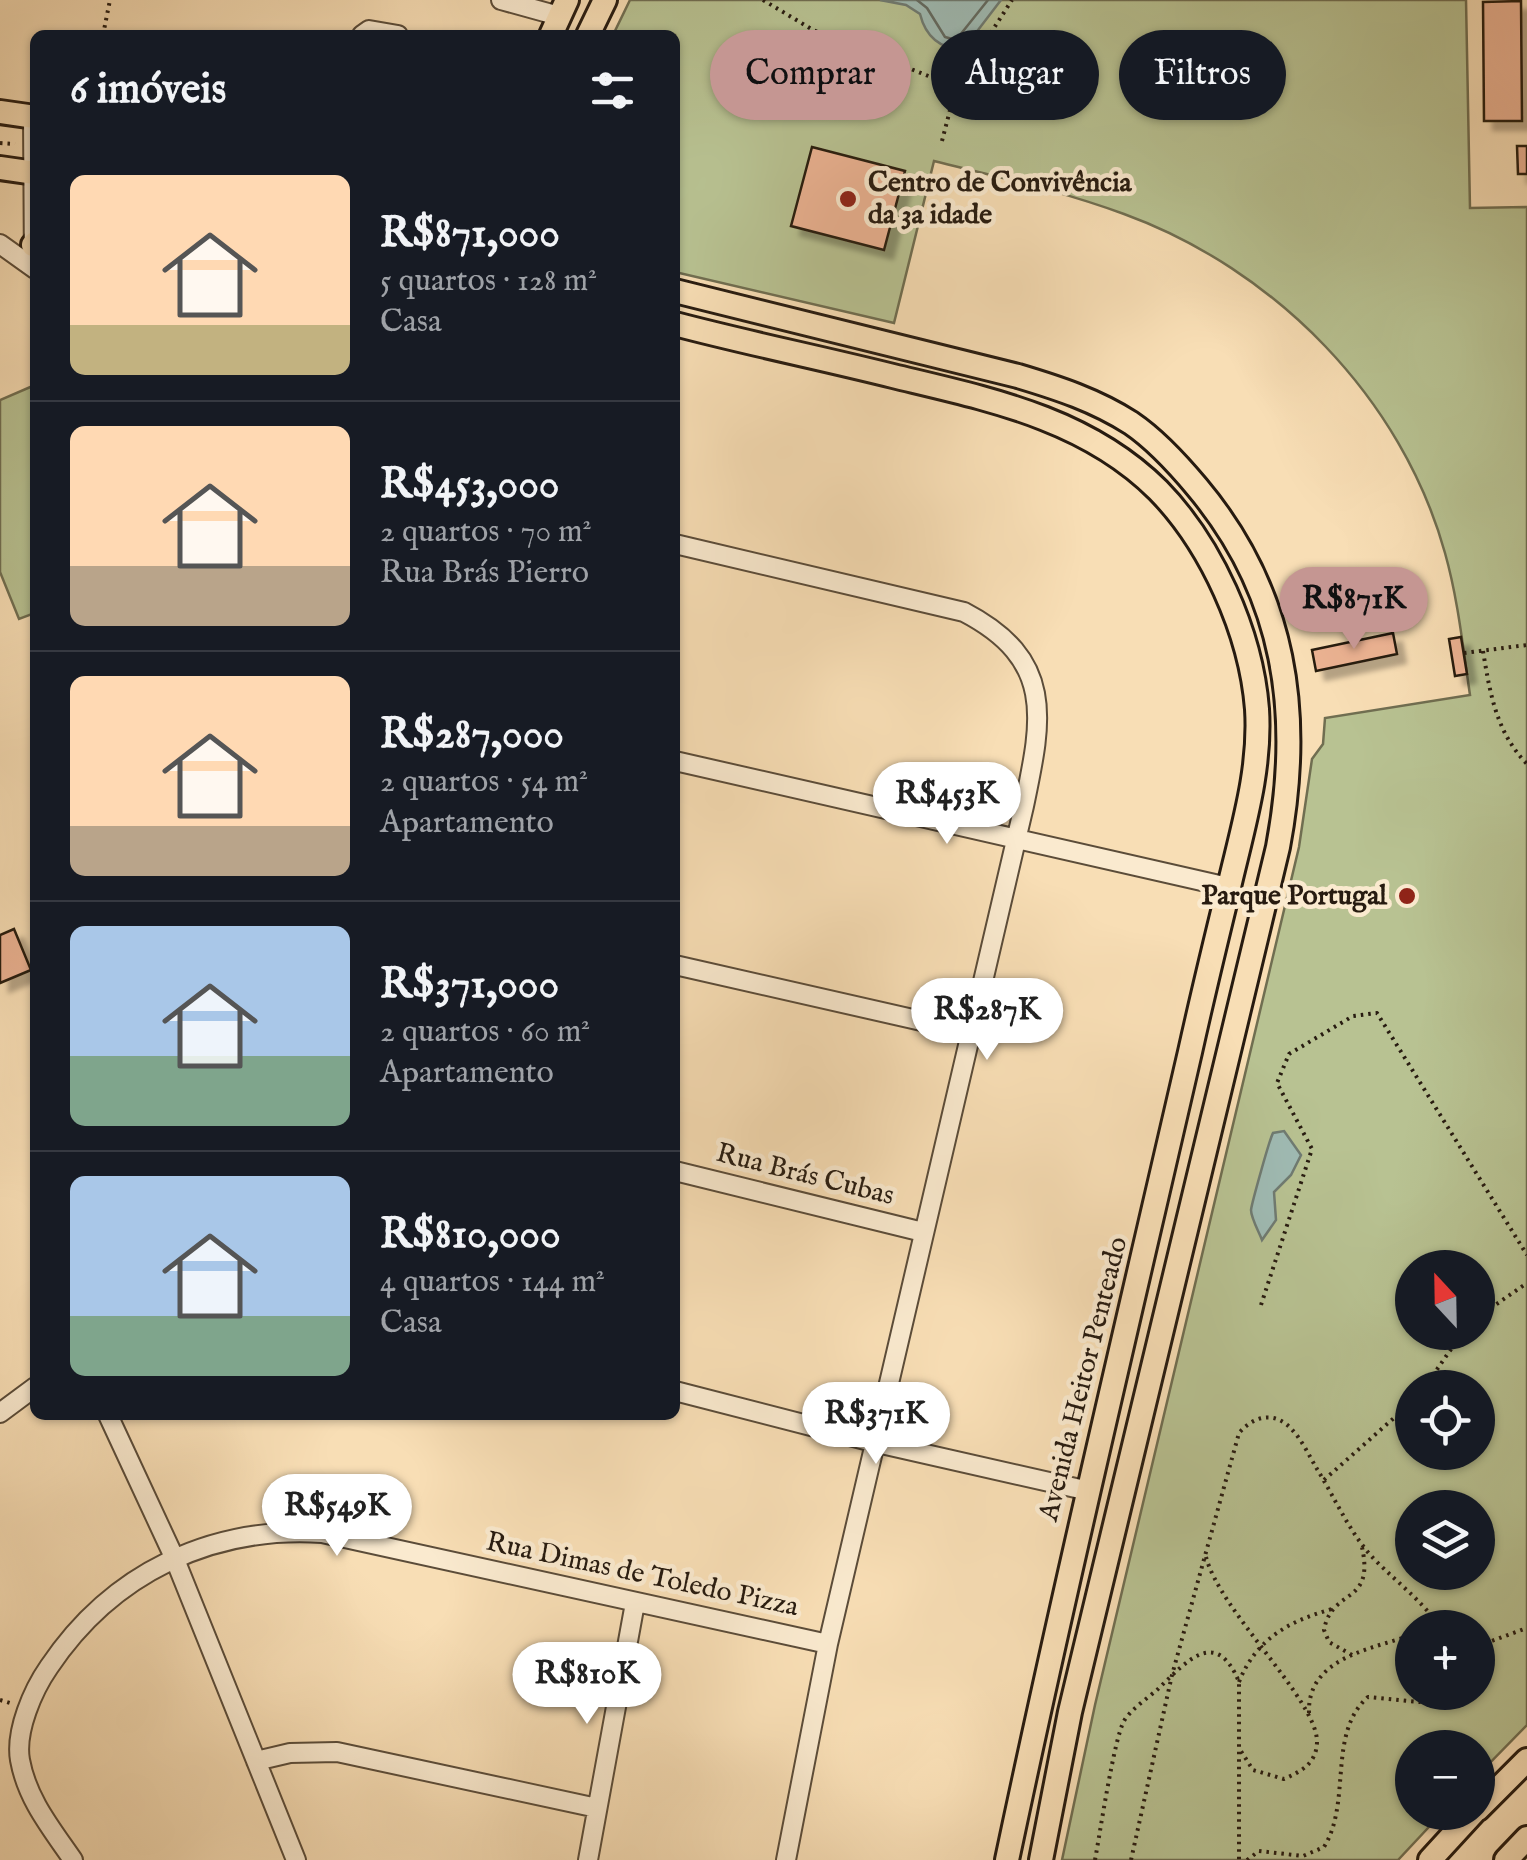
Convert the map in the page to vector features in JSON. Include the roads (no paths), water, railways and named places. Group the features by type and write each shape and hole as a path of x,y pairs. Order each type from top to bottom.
{"main road":[{"path":"590,30 605,0"},
{"path":"0,112 30,116"},
{"path":"0,168 30,173"},
{"path":"680,292 900,344 1074,392 1132,424 1164,450 1215,509 1241,548 1280,646 1291,754 1278,847 1070,1712 1041,1860"},
{"name":"Avenida Heitor Penteado","path":"680,325 1045,417 1085,435 1158,490 1206,554 1229,602 1257,704 1251,795 1044,1675 1007,1860"},
{"path":"1495,1792 1527,1760"},
{"path":"1430,1860 1458,1830"},
{"path":"1506,1860 1527,1838"}],"street":[{"path":"502,0 559,17"},
{"path":"0,244 30,255"},
{"path":"680,545 964,612 1001,636 1021,659 1040,704 1040,729 828,1644 786,1860"},
{"path":"680,762 1228,887"},
{"path":"680,966 970,1032"},
{"name":"Rua Brás Cubas","path":"680,1172 922,1232"},
{"path":"0,1413 30,1391"},
{"path":"680,1392 876,1443 1090,1491"},
{"path":"110,1420 174,1556 296,1860"},
{"name":"Rua Dimas de Toledo Pizza","path":"73,1860 32,1800 19,1756 36,1686 90,1613 132,1580 174,1556 226,1539 280,1530 322,1532 828,1644"},
{"path":"588,1860 634,1602"},
{"path":"256,1761 290,1754 337,1752 596,1808"}],"water":[{"path":"880,0 1001,0 978,30 931,30 931,35 920,14 906,5"},
{"path":"1284,1131 1301,1155 1291,1175 1274,1192 1276,1220 1262,1240 1251,1210 1273,1133"}],"place":[{"name":"Centro de Convivência da 3a idade","path":"848,199"},
{"name":"Parque Portugal","path":"1407,896"}]}
